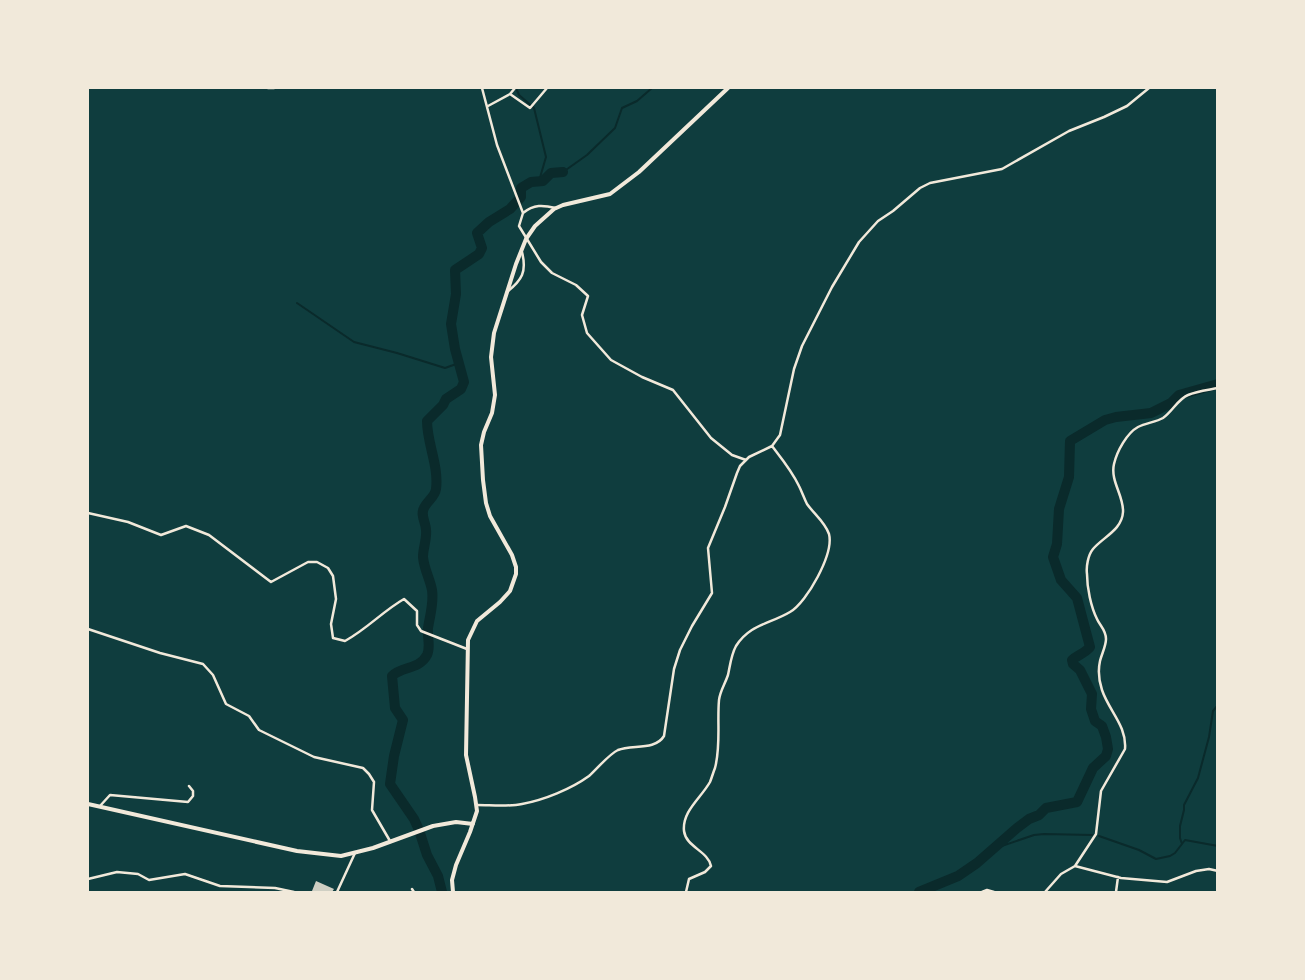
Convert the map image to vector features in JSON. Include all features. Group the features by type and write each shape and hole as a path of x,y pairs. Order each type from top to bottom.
{"main road":[{"path":"453,892 453,874 476,817 476,806 466,755 468,704 467,649 469,635 473,625 481,616 500,602 510,591 516,574 516,566 512,554 490,516 486,503 481,446 494,404 495,384 492,345 506,294 521,250 526,239 544,218 557,208 572,202 610,194 617,190 728,88"},
{"path":"88,804 297,851 341,856 390,842 424,828 444,823 473,824"}],"street":[{"path":"268,88 274,88"},
{"path":"482,88 497,145 523,213"},
{"path":"488,106 510,94 515,88"},
{"path":"510,94 530,108 547,88"},
{"path":"476,806 521,804 538,800 574,785 589,776 617,750 658,743 662,740 677,660 692,626 712,593 708,548 737,473 740,466 746,460 772,446 780,435 794,369 814,319 859,242 878,221 894,211 920,188 930,183 1002,169 1021,160 1062,135 1127,106 1149,88"},
{"path":"557,208 544,205 531,206 523,213 519,226 541,262 552,273 576,285 588,296 582,315 587,333 611,360 642,377 673,390 711,438 732,455 746,460"},
{"path":"506,294 520,282 524,260 521,250"},
{"path":"1045,892 1060,874 1075,866 1096,834 1101,791 1125,749 1123,729 1102,691 1099,678 1106,632 1096,618 1086,574 1087,563 1092,550 1122,520 1123,504 1115,482 1113,465 1123,442 1131,432 1138,427 1161,419 1173,410 1182,398 1188,394 1218,388"},
{"path":"686,892 689,879 705,872 711,866 710,860 690,843 686,836 685,820 688,812 709,783 714,770 718,737 719,700 732,658 737,646 750,631 758,625 791,612 802,601 816,579 828,550 830,536 826,527 815,516 786,463 772,446"},
{"path":"88,513 128,522 162,535 186,526 209,535 271,582 308,562 317,562 328,568 333,576 336,599 331,624 333,638 345,640 357,634 404,599 417,611 417,625 421,631 467,649"},
{"path":"88,629 160,653 204,664 213,675 226,704 249,716 258,730 314,756 363,768 374,782 372,810 390,842"},
{"path":"100,806 110,795 188,802 193,796 189,786"},
{"path":"337,892 355,853"},
{"path":"1075,866 1118,877 1167,882 1196,871 1210,869 1218,871"},
{"path":"88,879 117,872 138,874 149,880 184,874 220,886 275,888 294,892"},
{"path":"1116,892 1118,877"},
{"path":"982,892 987,890 994,892"}],"building":[{"path":"316,881 334,889 332,892 312,891"}],"waterway":[{"path":"516,88 519,95 534,108 546,157 539,181"},
{"path":"563,172 587,155 615,128 622,108 637,101 652,88"},
{"path":"442,892 438,876 427,855 414,819 390,784 394,756 403,720 395,708 392,676 420,663 424,660 429,649 428,628 432,595 423,557 426,533 423,511 435,492 436,472 427,421 443,405 446,399 461,389 464,382 455,349 451,324 456,294 455,270 479,254 482,248 477,233 489,222 510,209 521,197 521,188 531,182 543,181 551,173 563,172"},
{"path":"297,303 354,342 445,368 459,363"},
{"path":"919,892 958,876 977,863 1017,828 1029,819 1039,815 1046,808 1077,802 1093,768 1106,756 1108,749 1106,737 1102,726 1095,721 1091,709 1092,694 1080,670 1073,664 1072,660 1090,647 1077,598 1061,580 1053,557 1057,544 1059,509 1069,477 1070,441 1105,420 1151,413 1171,403 1179,395 1218,384"},
{"path":"1182,844 1180,826 1184,805 1198,778 1209,737 1213,711 1218,705"},
{"path":"993,849 1034,835 1092,835"},
{"path":"1099,836 1139,850 1156,859 1175,853 1185,840 1218,846"}]}
